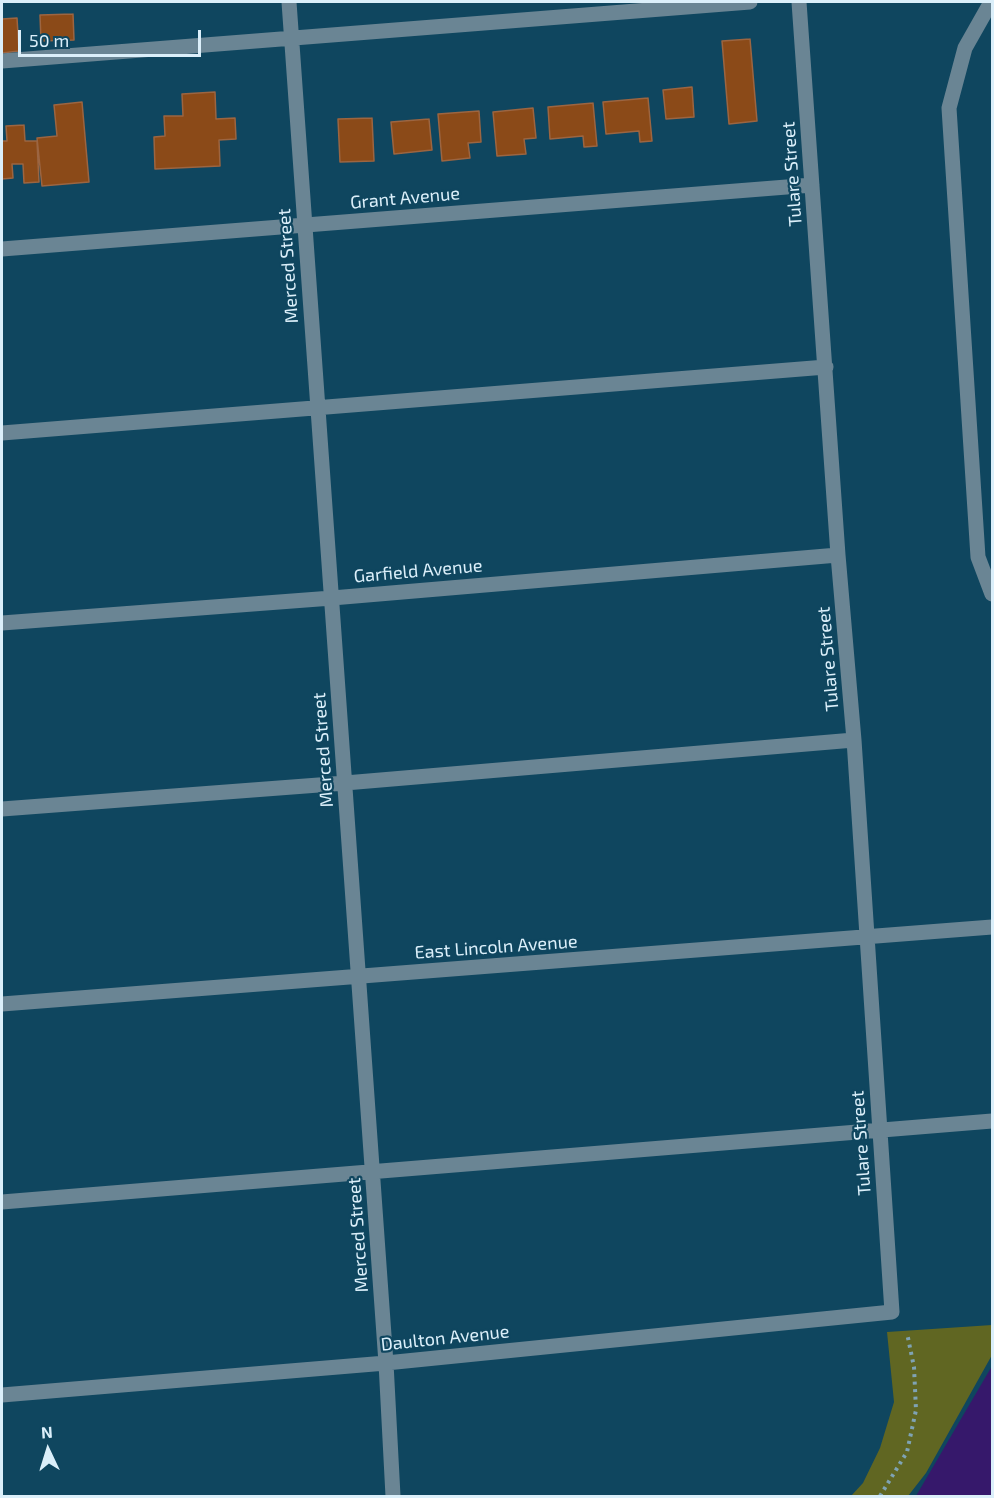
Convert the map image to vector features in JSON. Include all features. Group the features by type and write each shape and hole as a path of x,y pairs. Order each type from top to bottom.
{"street":[{"name":"Merced Street","path":"289,2 373,1172 393,1497"},
{"path":"2,62 750,2"},
{"name":"Tulare Street","path":"799,2 838,555 854,740 892,1312"},
{"path":"991,2 965,48 949,108 978,557 993,594"},
{"name":"Grant Avenue","path":"2,249 812,185"},
{"path":"2,432 826,367"},
{"name":"Garfield Avenue","path":"2,623 332,598 838,555"},
{"path":"2,809 854,740"},
{"name":"East Lincoln Avenue","path":"2,1004 993,927"},
{"path":"2,1202 993,1120"},
{"name":"Daulton Avenue","path":"2,1395 386,1363 892,1312"}],"path":[{"path":"880,1497 907,1452 916,1410 914,1367 907,1334"}],"green space":[{"path":"992,1325 992,1355 926,1473 908,1496 851,1496 863,1483 880,1448 894,1402 887,1332"}],"shaded area":[{"path":"992,1366 992,1496 916,1496"}],"building":[{"path":"73,14 74,40 41,41 40,15"},
{"path":"17,18 19,51 2,53 2,19"},
{"path":"750,39 757,121 729,124 722,41"},
{"path":"692,87 694,117 666,119 663,90"},
{"path":"215,92 216,119 235,118 236,139 219,140 220,166 155,169 154,137 165,136 164,116 183,116 182,94"},
{"path":"648,98 652,141 640,142 639,131 606,134 603,102"},
{"path":"82,102 89,182 42,186 37,138 57,136 54,105"},
{"path":"593,103 597,146 584,147 583,136 550,139 548,107"},
{"path":"533,108 536,138 524,139 526,154 497,156 493,112"},
{"path":"479,111 481,142 468,143 470,158 442,161 438,114"},
{"path":"372,118 374,161 340,162 338,119"},
{"path":"429,119 432,150 394,154 391,122"},
{"path":"24,125 25,141 37,141 39,182 24,183 23,164 12,164 13,178 2,179 2,141 7,141 6,126"}]}
